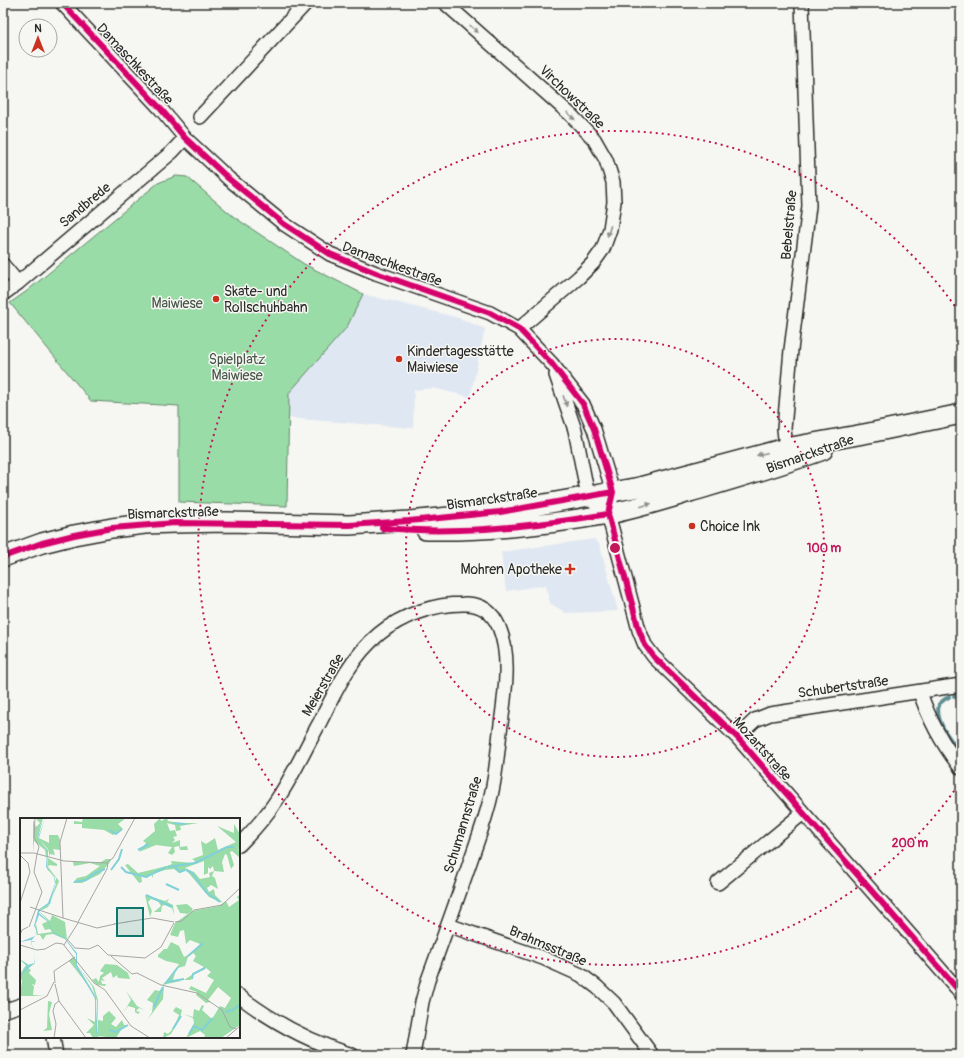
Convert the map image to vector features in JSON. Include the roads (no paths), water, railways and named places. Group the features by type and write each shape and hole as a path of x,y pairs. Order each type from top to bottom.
{"main road":[{"name":"Bismarckstraße","path":"3,557 42,543 74,535 145,524 175,522 227,522 349,525 500,512 613,492 786,448 961,414"},
{"name":"Bismarckstraße","path":"349,525 372,528 458,530 502,528 566,521 608,514 645,505 788,463 869,433"}],"street":[{"name":"Damaschkestraße","path":"62,3 160,108 185,138 229,179 284,224 330,254 376,274 490,313 519,329 552,364 583,404 594,428 613,492"},
{"path":"200,118 306,3"},
{"name":"Virchowstraße","path":"445,3 571,115 594,139 606,160 614,182 614,202 610,229 603,249 580,277 519,329"},
{"name":"Bebelstraße","path":"786,448 784,429 790,358 809,206 802,3"},
{"name":"Sandbrede","path":"3,294 18,283 172,152 185,138"},
{"path":"3,265 18,283"},
{"name":"Damaschkestraße","path":"552,364 575,430 588,496"},
{"name":"Mozartstraße","path":"613,492 608,514 639,630 645,645 672,676 737,737 856,871 961,993"},
{"path":"588,496 608,514"},
{"name":"Meierstraße","path":"240,844 254,829 277,799 338,687 355,660 378,635 389,626 413,613 455,604 472,604 481,606"},
{"name":"Schumannstraße","path":"413,1055 422,1002 428,980 488,810 495,779 506,664 498,625 489,612 481,606"},
{"name":"Schubertstraße","path":"737,737 754,720 770,714 961,685"},
{"path":"920,692 933,725 951,755 961,768"},
{"path":"718,882 803,813"},
{"name":"Brahmsstraße","path":"448,924 543,958 581,975 598,987 614,1003 652,1055"},
{"path":"240,997 262,1013 285,1027 305,1037 352,1055"},
{"path":"3,1011 20,1005"},
{"path":"53,1038 56,1055"}],"waterway":[{"path":"954,696 961,695"},
{"path":"949,697 939,704 939,717 948,737 961,753"}],"place":[{"name":"Skate- und Rollschuhbahn","path":"216,299"},
{"name":"Kindertagesstätte Maiwiese","path":"399,359"},
{"name":"Choice Ink","path":"692,526"},
{"name":"Mohren Apotheke","path":"570,569"}],"park label":[{"name":"Maiwiese","path":"177,303"},
{"name":"Spielplatz Maiwiese","path":"237,368"}]}
